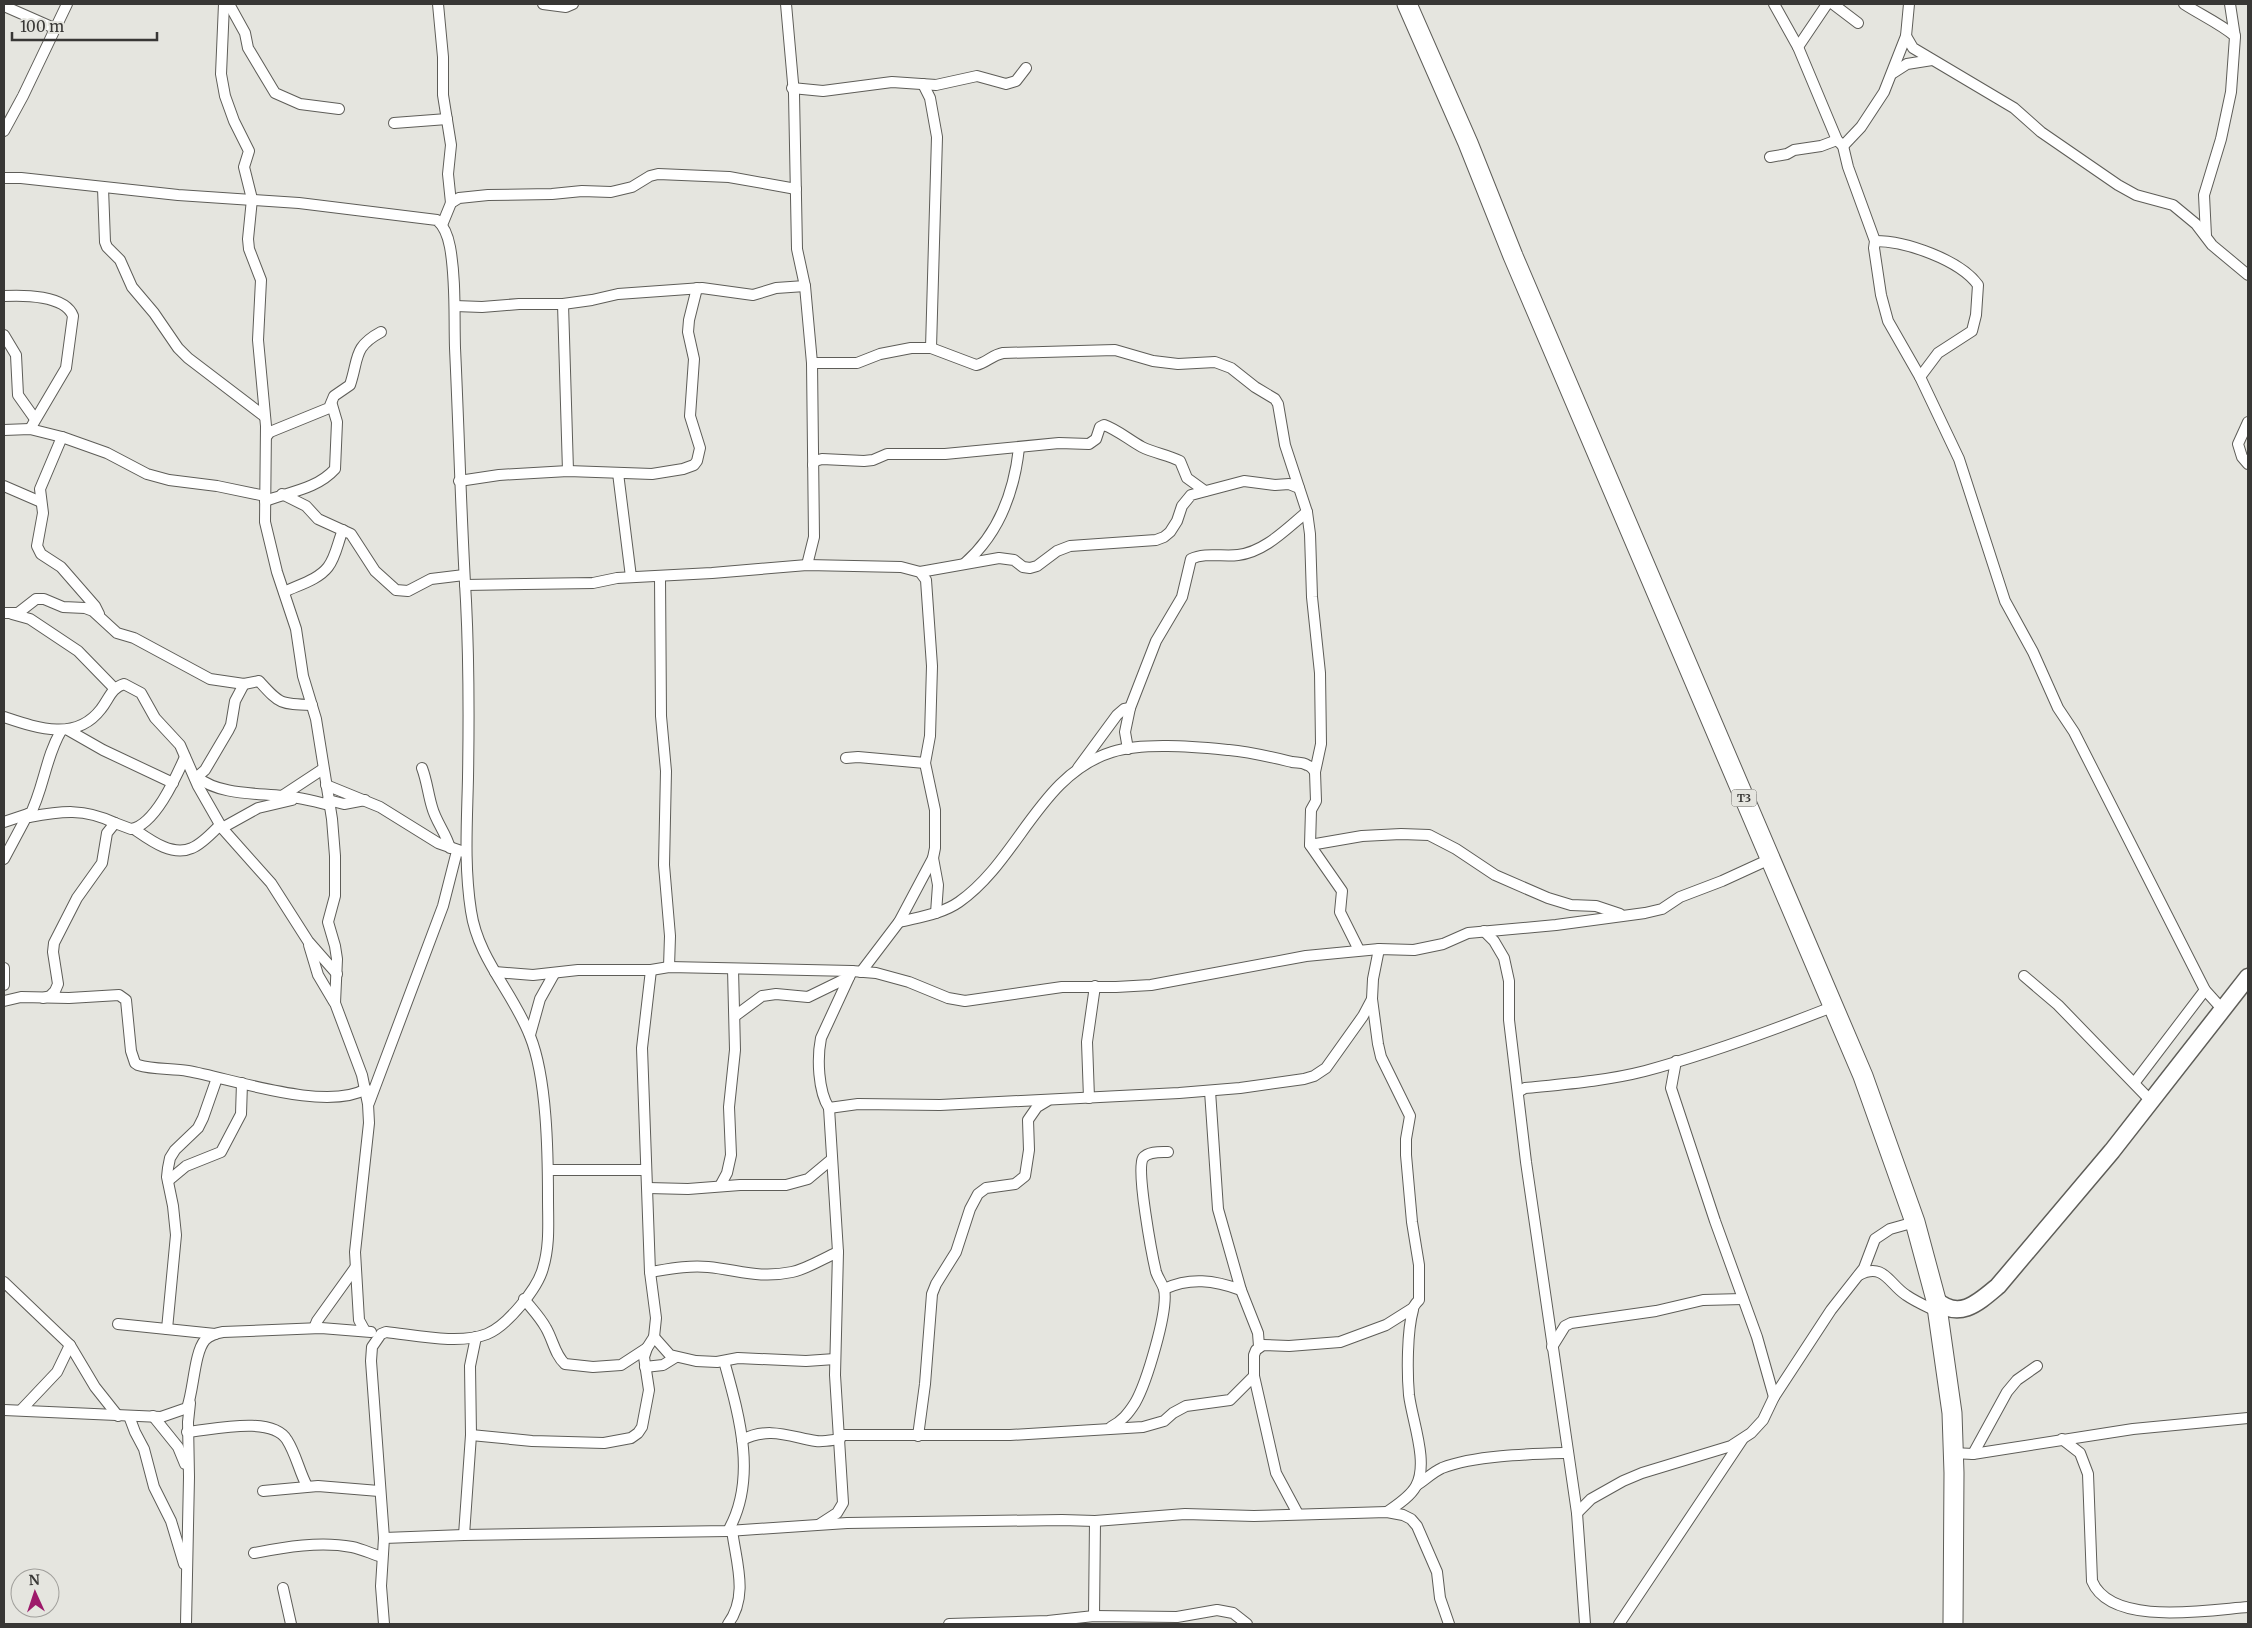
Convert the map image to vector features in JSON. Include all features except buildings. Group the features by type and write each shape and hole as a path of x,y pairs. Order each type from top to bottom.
{"highway":[{"name":"T3","path":"1407,4 1468,143 1513,256 1863,1076 1915,1222 1937,1306 1952,1413 1954,1453 1954,1624"}],"main road":[{"path":"1937,1306 1960,1310 1979,1300 1998,1286 2112,1151 2248,977"}],"street":[{"path":"4,131 67,4"},
{"path":"224,4 221,74 225,96 234,121 249,151 244,167 252,199 248,239 249,249 261,280 258,340 266,437 266,529 296,629 303,676 312,705 329,802 336,886 328,922 335,946 337,974 334,1003"},
{"path":"229,4 245,33 248,48 275,94 300,104 339,108"},
{"path":"438,4 443,57 443,95 451,145 448,174 451,204 442,225"},
{"path":"543,4 566,7 573,4"},
{"path":"786,4 794,94 797,249 805,286 812,363 814,537 807,565"},
{"path":"1774,4 1798,47 1840,143 1876,241 1874,248 1885,312 1920,377 1959,459 2005,601 2033,652 2058,708 2074,732 2205,990 2223,1010"},
{"path":"1798,47 1827,4"},
{"path":"1833,4 1858,24"},
{"path":"1770,157 1787,154 1794,150 1840,143 1861,127 1884,92 1893,73 1906,36 1909,4"},
{"path":"2184,4 2204,16 2219,22 2236,36"},
{"path":"2206,238 2204,195 2226,122 2231,92 2236,36 2230,4"},
{"path":"4,6 54,28"},
{"path":"1906,36 1913,48 2000,98 2041,132 2118,185 2136,195 2173,205 2188,216 2212,245 2248,275"},
{"path":"1893,73 1907,64 1932,60"},
{"path":"792,88 823,91 892,82 947,83 977,76 1006,84 1016,81 1026,68"},
{"path":"923,84 930,98 936,137 931,348"},
{"path":"394,123 447,119"},
{"path":"451,204 459,198 488,195 552,194 582,191 611,192 632,187 650,176 666,173 729,177 796,189"},
{"path":"4,178 21,178 178,195 252,199 436,220 442,225 450,246 455,306 459,481 469,674 457,850 443,906 368,1104"},
{"path":"103,188 105,242 107,247 120,260 132,288 154,313 178,348 188,358 264,416"},
{"path":"1876,241 1917,247 1928,251 1952,265 1978,285 1976,315 1972,331 1938,353 1920,377"},
{"path":"455,306 563,304 592,300 609,295 708,287 752,295 776,288 805,286"},
{"path":"459,481 568,470 652,474 689,467 697,461 700,448 690,409 694,359 688,332 697,288"},
{"path":"4,296 22,295 42,298 66,307 73,316 66,368 30,429"},
{"path":"563,304 568,470"},
{"path":"4,422 9,429 30,429 62,437 107,453 147,474 157,477 265,498 301,490 317,483 335,469 337,422 332,405 334,396 350,385 361,347 367,340 380,332"},
{"path":"4,335 16,355 18,396 35,419"},
{"path":"812,363 857,363 899,349 931,348 976,365 982,364 995,354 1004,352 1115,350 1153,361 1178,364 1215,362 1231,368 1255,387 1275,398 1278,404 1285,445 1307,512 1312,552 1312,597 1320,673 1321,744 1316,772 1316,801 1312,810 1310,845 1342,890 1340,912 1360,950"},
{"path":"266,437 270,432 320,413 332,405"},
{"path":"2248,422 2238,444 2242,457 2248,464"},
{"path":"813,465 815,461 822,459 864,461 873,460 887,454 926,456 1059,443 1089,444 1096,440 1100,427 1104,425 1125,435 1145,448 1180,461 1188,478 1205,492"},
{"path":"62,437 42,482 42,517 37,541 39,551 61,567 97,608 100,617"},
{"path":"964,564 978,552 998,522 1013,485 1019,448"},
{"path":"618,473 630,577"},
{"path":"920,572 999,558 1014,560 1023,567 1030,568 1046,560 1057,551 1070,546 1156,540 1164,537 1170,532 1185,501 1192,495 1244,481 1276,485 1289,484 1299,488"},
{"path":"4,486 42,502"},
{"path":"282,494 306,506 318,519 353,536 375,571 396,590 408,591 431,580 464,574"},
{"path":"1128,749 1125,732 1130,708 1156,641 1182,597 1191,559 1239,555 1268,544 1307,512"},
{"path":"284,592 303,584 328,568 334,557 342,530"},
{"path":"465,585 593,582 630,577 660,577 807,565 910,568 920,572 926,580 932,666 930,736 925,763 935,810 935,848 933,858 898,922 854,973 821,1038 819,1048 821,1080 826,1103 829,1108 835,1181 838,1252 835,1359 843,1503 837,1513 820,1524"},
{"path":"660,577 661,716 666,770 664,865 670,936 670,967"},
{"path":"8,613 18,613 33,600 40,599 63,607 85,608 100,617 117,633 134,638 203,676 244,684 258,681 274,699 286,703 312,705"},
{"path":"8,613 30,619 78,651 114,688"},
{"path":"4,859 42,786 50,752 64,730 83,725 93,718 102,709 114,688 124,684 141,693 155,718 180,745 221,827 271,883 308,941 337,974"},
{"path":"196,778 205,770 228,731 231,725 235,701 244,684"},
{"path":"898,922 936,913 961,900 986,877 1054,792 1076,770 1084,756 1117,714 1124,709 1130,708"},
{"path":"4,718 64,730 172,783"},
{"path":"1076,770 1105,754 1128,749 1178,747 1244,751 1304,763 1316,772"},
{"path":"134,829 146,823 172,783 185,757"},
{"path":"846,758 858,757 925,763"},
{"path":"118,1324 216,1334 314,1328 382,1334 386,1332 434,1338 476,1337 496,1328 537,1283 547,1253 548,1170 539,1067 530,1035 483,950 471,912 457,850 446,835 432,807 428,784 422,768"},
{"path":"282,796 323,769"},
{"path":"196,778 206,784 244,792 344,804 365,800"},
{"path":"326,785 365,800 457,850"},
{"path":"4,822 28,816 72,811 87,812 125,828 134,829 164,848 184,850 192,848 221,827 258,808 300,798"},
{"path":"40,998 50,996 55,992 58,984 58,975 53,952 54,943 74,903 102,863 106,834 115,823"},
{"path":"1310,845 1362,836 1429,835 1456,849 1495,875 1548,898 1571,905 1596,906 1623,916"},
{"path":"933,858 938,885 936,913"},
{"path":"495,972 533,975 578,970 651,970 670,967 876,973 909,982 948,998 965,1001 1033,990 1151,984 1306,956 1360,950 1414,950 1431,947 1453,938 1484,931 1556,925 1623,916 1662,908 1680,897 1722,881 1770,859"},
{"path":"1484,931 1500,952 1507,971 1509,1020 1518,1092 1552,1347 1577,1513 1585,1624"},
{"path":"308,941 318,975 334,1003 357,1057 366,1089 369,1123 355,1252 359,1320 365,1331"},
{"path":"1259,1346 1340,1342 1386,1325 1413,1308 1419,1300 1419,1264 1412,1222 1406,1155 1406,1139 1410,1116 1382,1057 1378,1044 1372,999 1373,979 1379,949"},
{"path":"4,968 4,985"},
{"path":"720,1186 731,1155 729,1107 735,1050 733,969"},
{"path":"471,1434 532,1441 604,1443 631,1438 638,1434 645,1417 649,1382 644,1357 654,1336 656,1318 650,1272 642,1048 651,970"},
{"path":"735,1016 762,996 776,994 808,997 854,973"},
{"path":"530,1035 540,999 554,974"},
{"path":"2024,976 2058,1005 2135,1082 2151,1101"},
{"path":"1089,1098 1087,1042 1096,986"},
{"path":"2135,1082 2205,990"},
{"path":"4,1000 21,997 114,995 124,997 127,1006 131,1051 135,1063 145,1067 186,1070 293,1094 339,1098 358,1094 366,1089"},
{"path":"829,1108 868,1103 922,1105 1210,1091 1265,1085 1314,1076 1331,1062 1372,999"},
{"path":"1518,1092 1525,1088 1610,1078 1644,1071 1753,1036 1832,1007"},
{"path":"1676,1062 1672,1088 1715,1221 1765,1362 1774,1397"},
{"path":"167,1329 176,1235 174,1206 168,1181 170,1158 198,1128 204,1118 217,1078"},
{"path":"168,1181 186,1166 221,1152 240,1114 242,1083"},
{"path":"1210,1091 1218,1209 1241,1290 1258,1333 1259,1346 1254,1355 1254,1376 1276,1473 1298,1514"},
{"path":"918,1436 925,1384 932,1294 956,1252 970,1209 978,1194 986,1188 1014,1184 1024,1176 1028,1150 1028,1120 1036,1107 1048,1100"},
{"path":"1108,1428 1124,1418 1140,1392 1159,1331 1164,1289 1154,1260 1141,1176 1142,1160 1145,1156 1153,1153 1168,1152"},
{"path":"648,1188 688,1189 755,1184 774,1186 799,1183 813,1176 832,1159"},
{"path":"548,1170 646,1170"},
{"path":"1619,1624 1743,1440 1763,1420 1774,1397 1831,1310 1859,1275 1875,1239 1880,1233 1915,1222"},
{"path":"650,1272 690,1267 708,1267 754,1275 776,1275 794,1272 838,1252"},
{"path":"314,1328 355,1268"},
{"path":"1859,1275 1867,1271 1882,1273 1908,1297 1937,1306"},
{"path":"1164,1289 1199,1280 1217,1282 1241,1290"},
{"path":"4,1282 70,1346 95,1387 118,1416"},
{"path":"524,1299 540,1318 553,1340 556,1351 566,1364 593,1367 621,1365 647,1348"},
{"path":"1552,1347 1564,1326 1571,1322 1656,1311 1702,1300 1743,1299"},
{"path":"1413,1308 1409,1338 1408,1376 1409,1395 1420,1462 1417,1485"},
{"path":"186,1624 188,1432 200,1348 206,1339 216,1334"},
{"path":"382,1334 372,1347 371,1354 379,1491 384,1538 382,1557 384,1624"},
{"path":"654,1336 664,1350 676,1357 696,1361 724,1361 738,1358 806,1361 835,1359"},
{"path":"464,1535 471,1434 470,1366 476,1337"},
{"path":"22,1409 57,1372 70,1346"},
{"path":"645,1367 663,1365 676,1357"},
{"path":"724,1361 735,1402 742,1440 741,1504 730,1531 741,1594 737,1610 728,1624"},
{"path":"1973,1454 2007,1392 2017,1380 2036,1366"},
{"path":"742,1440 775,1433 790,1434 816,1441 839,1437 1010,1435 1154,1425 1164,1421 1173,1412 1186,1406 1230,1400 1254,1376"},
{"path":"4,1410 22,1409 161,1417 187,1408 192,1394"},
{"path":"129,1416 134,1432 144,1449 154,1487 171,1521 186,1569"},
{"path":"153,1416 178,1448 189,1474"},
{"path":"1954,1453 1973,1454 2133,1429 2248,1418"},
{"path":"188,1432 239,1425 273,1428 288,1441 300,1474 307,1486"},
{"path":"2062,1439 2080,1453 2088,1474 2092,1581 2098,1594 2108,1601 2161,1614 2248,1607"},
{"path":"1577,1513 1591,1499 1623,1480 1731,1446 1743,1440"},
{"path":"1388,1512 1410,1494 1417,1485 1440,1469 1455,1464 1533,1454 1568,1453"},
{"path":"263,1491 307,1486 358,1488 379,1491"},
{"path":"384,1538 730,1531 820,1524 1095,1521 1185,1514 1254,1516 1388,1512 1403,1515 1411,1519 1416,1526 1437,1572 1440,1598 1449,1624"},
{"path":"1094,1616 1095,1521"},
{"path":"254,1553 281,1548 330,1545 353,1548 382,1557"},
{"path":"283,1588 291,1624"},
{"path":"949,1624 1058,1621 1094,1616 1157,1621 1217,1610 1233,1613 1247,1624"},
{"path":"1124,1618 1135,1624"}]}
